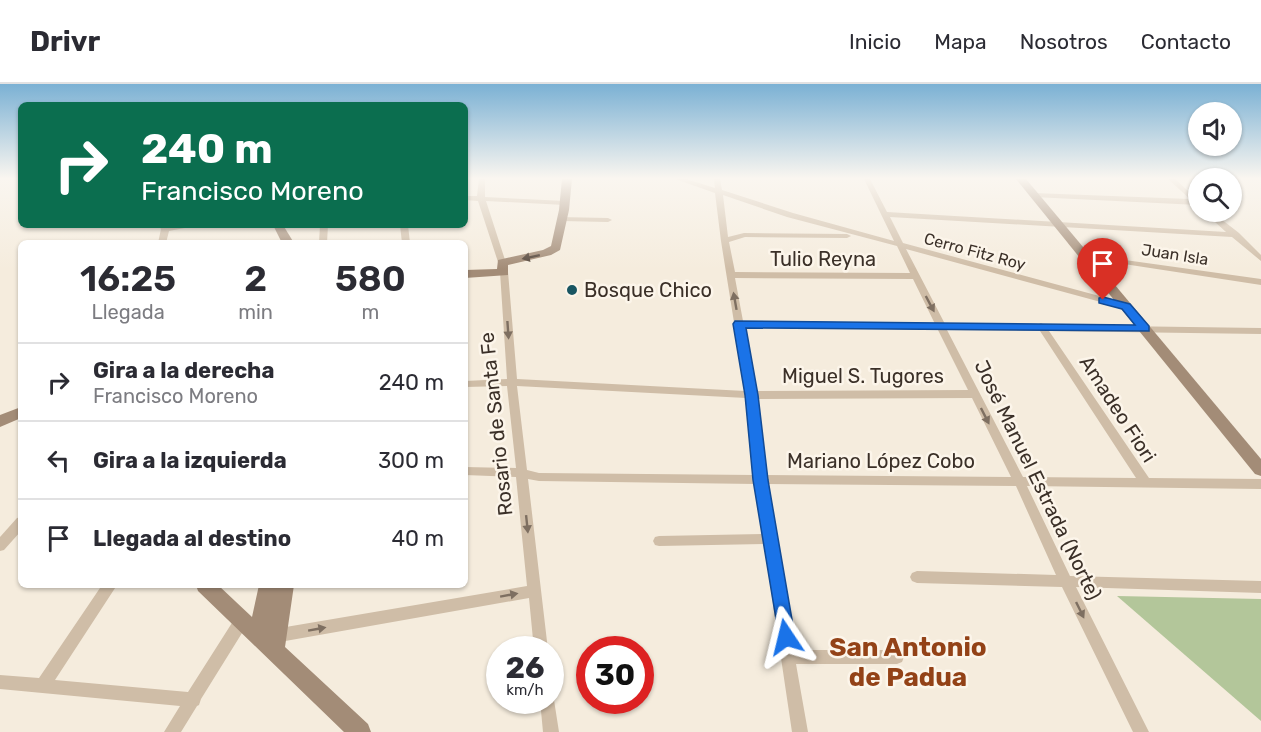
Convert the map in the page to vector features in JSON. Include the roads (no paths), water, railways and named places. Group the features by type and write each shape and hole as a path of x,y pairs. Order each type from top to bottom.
{"main road":[{"path":"468,274 502,268 552,251 556,248 564,209"},
{"path":"1046,209 1261,470"},
{"path":"0,421 18,413"},
{"path":"208,588 242,620 270,641 360,732"},
{"path":"268,588 270,641"},
{"path":"270,641 284,588"}],"street":[{"name":"Rosario de Santa Fe","path":"484,209 502,268 539,636"},
{"path":"721,209 751,395 760,480 790,657 800,732"},
{"name":"Cerro Fitz Roy","path":"776,209 862,236 1126,306"},
{"name":"José Manuel Estrada (Norte)","path":"883,209 1019,481 1066,582 1141,732"},
{"path":"885,214 1236,235"},
{"path":"562,219 608,220"},
{"path":"1220,222 1261,259"},
{"path":"725,241 744,235 862,236"},
{"name":"Juan Isla","path":"1084,256 1261,282"},
{"name":"Tulio Reyna","path":"731,275 915,276"},
{"path":"739,324 1041,326 1261,331"},
{"name":"Amadeo Fiori","path":"1041,326 1145,482"},
{"name":"Miguel S. Tugores","path":"468,384 512,382 751,395 974,394"},
{"name":"Mariano López Cobo","path":"468,471 510,471 539,477 1261,484"},
{"path":"0,546 18,525"},
{"path":"659,541 770,539"},
{"path":"917,577 1261,587"},
{"path":"42,687 108,588"},
{"path":"270,641 534,591"},
{"path":"172,732 242,620"},
{"path":"790,657 897,657"},
{"path":"0,682 194,700"},
{"path":"549,714 551,732"}],"place":[{"name":"Bosque Chico","path":"572,290"}],"district":[{"name":"San Antonio de Padua","path":"908,662"}]}
